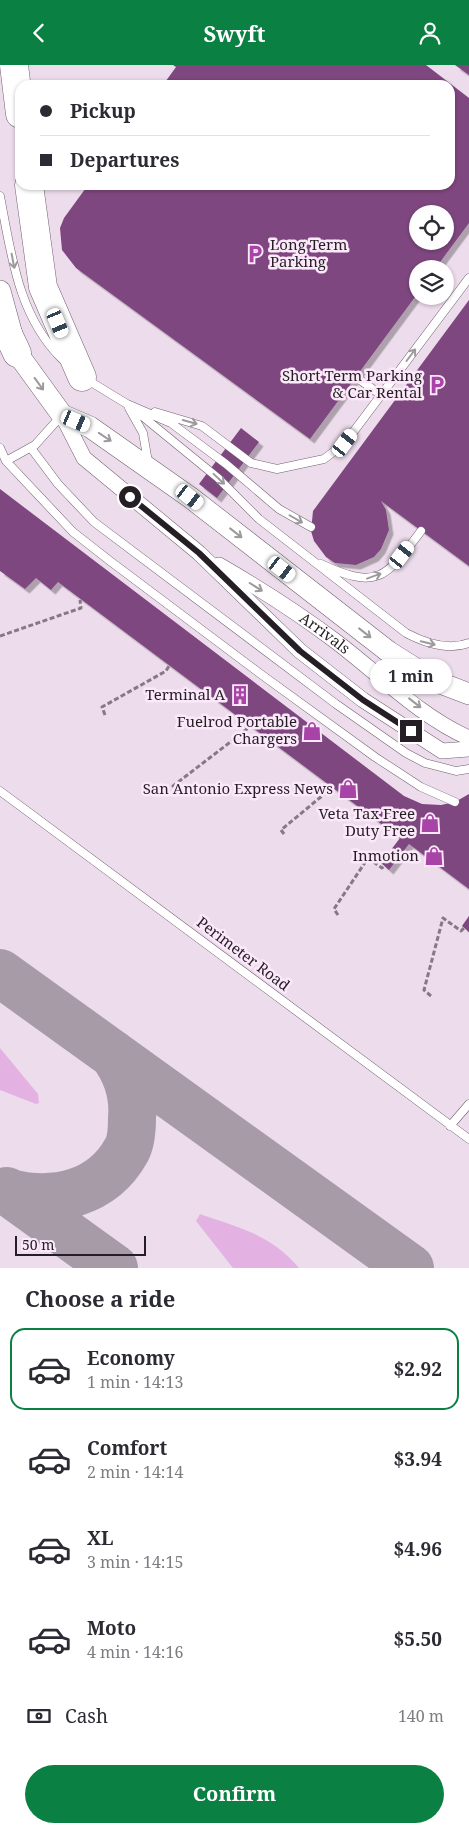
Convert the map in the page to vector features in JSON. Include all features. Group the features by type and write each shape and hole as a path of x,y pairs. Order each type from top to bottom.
{"highway":[{"path":"14,65 16,80"},
{"path":"30,190 42,287 82,377"},
{"path":"0,317 17,353"}],"main road":[{"path":"0,291 17,353 62,415 90,427 190,497 389,652 435,681 469,694"}],"street":[{"path":"62,415 84,458 199,553 300,651 363,700 442,751 469,749"},
{"name":"Arrivals","path":"199,553 259,589 332,639 447,728 469,738"}],"lane":[{"path":"0,195 18,284 31,315 52,348 82,377 127,404 170,423 226,464 280,509 311,527"},
{"path":"127,404 202,426 251,463 277,469 324,459 345,443 469,278"},
{"path":"356,377 381,395"},
{"path":"127,404 143,433 149,470"},
{"path":"127,404 218,478 259,519 313,559 340,584 406,633 422,642 441,646 469,643"},
{"path":"6,461 31,448 62,415"},
{"path":"0,448 6,461 73,532 262,675 375,757 421,787 455,802"},
{"path":"31,448 58,484 94,522 336,704 406,753 425,763 456,771 469,769"},
{"path":"313,559 347,576 366,579 393,568 421,531"},
{"name":"Perimeter Road","path":"0,791 469,1139"},
{"path":"450,1126 469,1104"}],"path":[{"path":"0,636 80,608 80,600"},
{"path":"105,715 102,707 166,671 169,666"},
{"path":"178,793 173,786 246,730 248,725"},
{"path":"284,834 281,830 328,791 330,786"},
{"path":"338,915 334,909 368,859 382,868 384,866"},
{"path":"432,996 424,990 443,918 461,931 464,928"}],"shaded area":[{"path":"0,1048 38,1094 39,1103 36,1104 0,1090"},
{"path":"200,1214 254,1233 277,1247 299,1268 233,1268 196,1221"}],"building":[{"name":"Long Term Parking","path":"173,65 426,65 446,80 167,80 176,67"},
{"path":"455,65 469,65 469,75"},
{"name":"Long Term Parking","path":"455,87 469,98 469,223 454,243 454,205 409,205 409,250 449,250 442,260 409,260 409,305 310,439 76,268 62,250 60,228 64,218 84,190 455,190"},
{"name":"Short Term Parking & Car Rental","path":"469,300 469,566 381,501 386,510 389,530 381,549 374,557 356,565 335,563 326,557 314,541 311,531 313,511"},
{"path":"241,428 259,442 217,498 199,484"},
{"name":"Terminal A","path":"0,489 404,796 422,804 441,805 455,802 469,794 469,889 409,844 389,870 381,863 400,838 58,582 51,590 36,578 25,589 0,571"},
{"path":"469,916 469,932 462,926"}],"taxiway":[{"path":"0,973 410,1268"},
{"path":"10,1193 43,1197 60,1196 76,1192 104,1177 116,1166 129,1144 132,1101 126,1076 113,1054"},
{"path":"7,1191 114,1268"}],"place":[{"name":"Long Term Parking","path":"255,254"},
{"name":"Short Term Parking & Car Rental","path":"437,385"},
{"name":"Terminal A","path":"240,695"},
{"name":"Fuelrod Portable Chargers","path":"312,731"},
{"name":"San Antonio Express News","path":"348,789"},
{"name":"Veta Tax Free Duty Free","path":"430,823"},
{"name":"Inmotion","path":"434,856"}],"route":[{"path":"130,497 199,553 300,651 363,700 411,731"}]}
